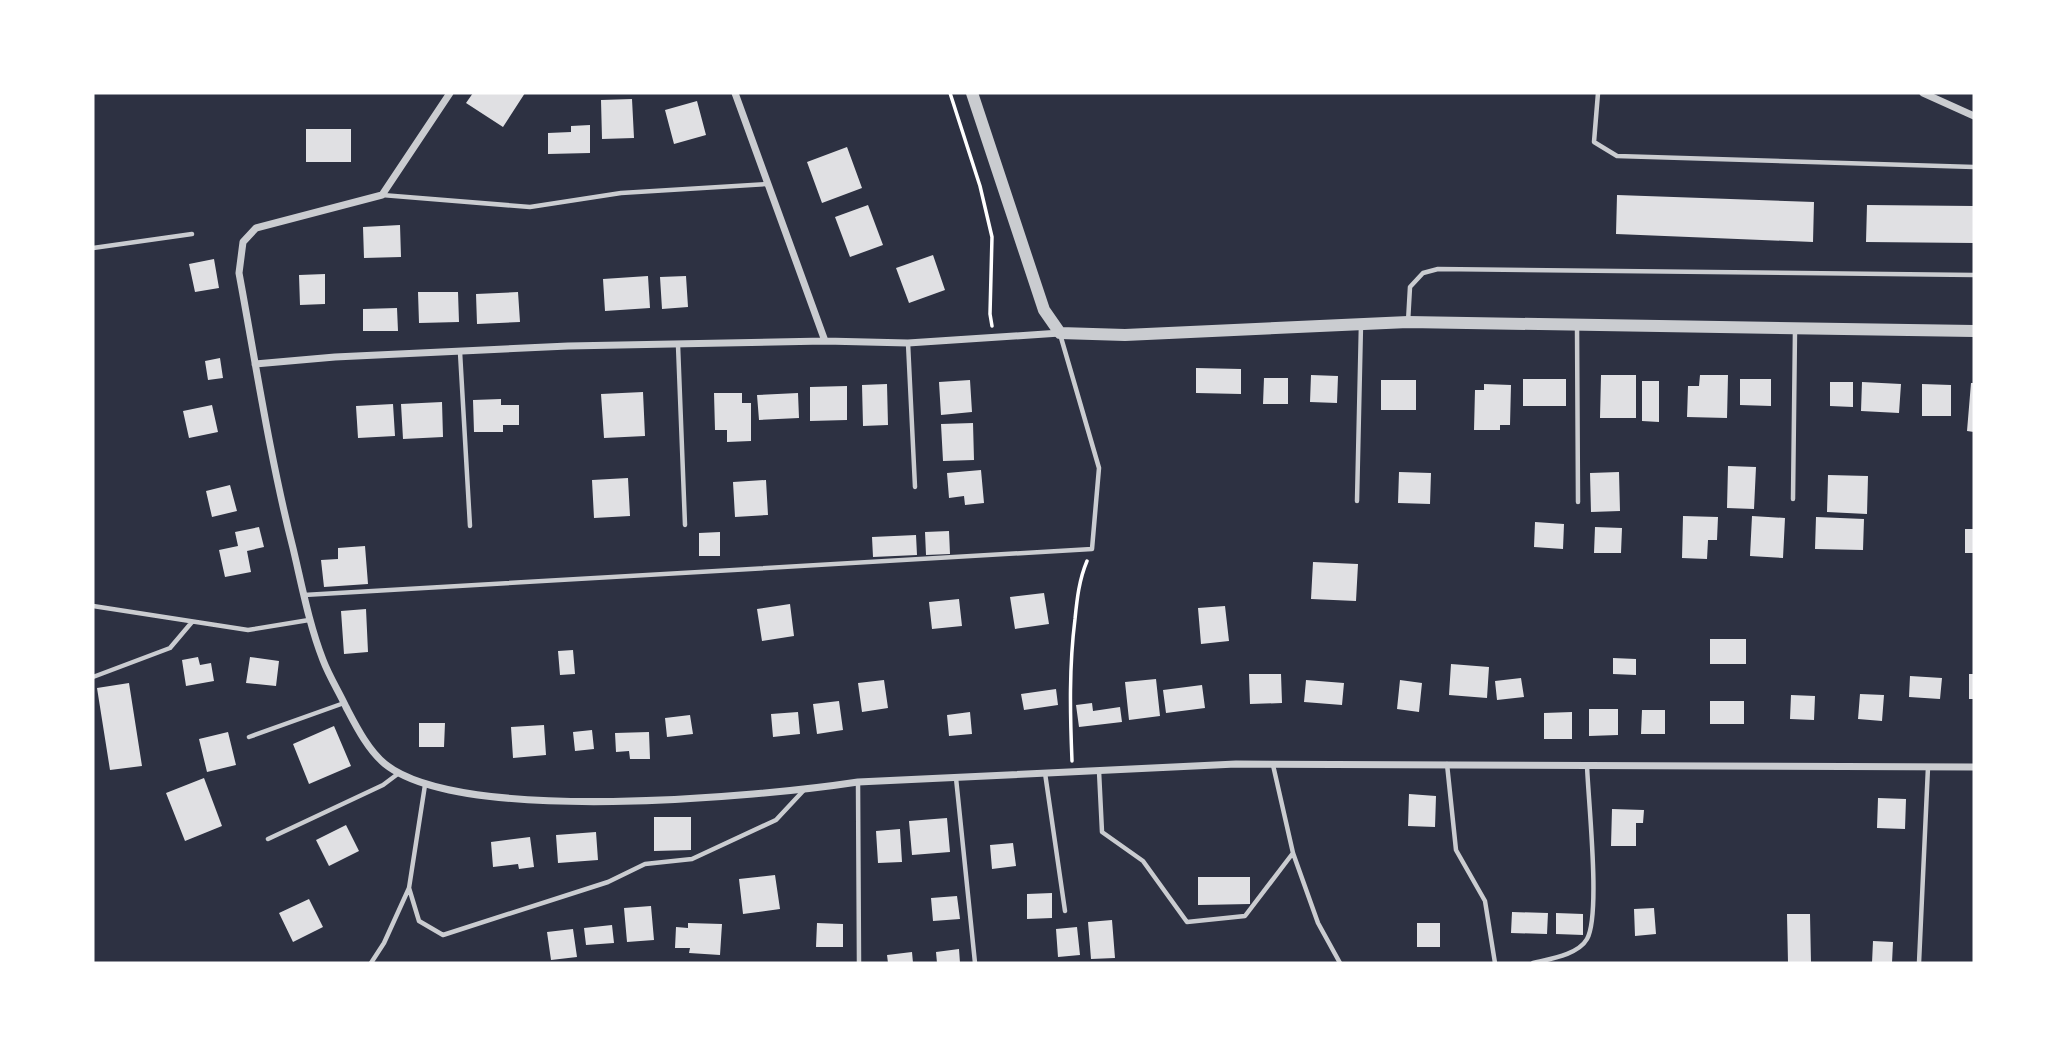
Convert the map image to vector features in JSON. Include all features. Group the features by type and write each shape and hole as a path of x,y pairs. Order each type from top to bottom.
{"street":[{"path":"450,93 382,195 257,228 243,242 239,273 279,492 309,620 323,661 359,732 383,763 425,785 512,799 617,801 804,790 858,782 1273,764 1974,766"},
{"path":"735,93 825,341"},
{"path":"972,93 1044,310 1060,333"},
{"path":"1923,93 1974,116"},
{"path":"256,364 460,351 825,341 908,343 1060,333 1125,335 1362,323 1974,331"}],"lane":[{"path":"1598,93 1594,142 1617,156 1974,167"},
{"path":"382,195 530,207 621,193 768,184"},
{"path":"93,248 192,234"},
{"path":"1408,323 1410,287 1423,273 1438,269 1974,275"},
{"path":"1357,501 1362,323"},
{"path":"1577,325 1578,502"},
{"path":"1793,499 1795,329"},
{"path":"304,595 1092,549 1099,468 1060,333"},
{"path":"908,343 915,487"},
{"path":"678,344 685,525"},
{"path":"460,351 470,526"},
{"path":"93,606 248,630 309,620"},
{"path":"93,677 170,648 193,621"},
{"path":"249,737 344,703"},
{"path":"1273,764 1293,853 1318,923 1340,963"},
{"path":"1447,764 1456,850 1485,901 1495,963"},
{"path":"1533,963 1572,952 1587,941 1594,914 1587,765"},
{"path":"1919,963 1928,766"},
{"path":"1099,771 1102,832 1143,861 1187,922 1245,916 1293,853"},
{"path":"268,839 383,785 399,773"},
{"path":"1045,773 1065,911"},
{"path":"956,778 975,963"},
{"path":"858,782 859,963"},
{"path":"371,963 384,943 409,887 425,785"},
{"path":"409,887 419,921 443,935 608,882 645,864 692,859 776,820 804,790"}],"path":[{"path":"950,93 980,186 992,237 989,314 993,337"},
{"path":"1072,772 1070,653 1079,579 1092,549"}],"building":[{"path":"473,93 525,93 503,127 466,103"},
{"path":"632,99 634,138 602,139 601,100"},
{"path":"697,101 706,135 674,144 665,110"},
{"path":"590,125 590,153 548,154 548,133 571,132 571,126"},
{"path":"306,129 351,129 351,162 306,162"},
{"path":"847,147 862,188 822,203 807,162"},
{"path":"1617,195 1814,202 1813,242 1616,234"},
{"path":"868,205 883,245 850,257 835,217"},
{"path":"1867,205 1974,206 1974,243 1866,242"},
{"path":"400,225 401,257 364,258 363,227"},
{"path":"933,255 945,290 909,303 896,268"},
{"path":"214,259 219,288 195,292 189,264"},
{"path":"325,274 325,304 300,305 299,275"},
{"path":"648,276 650,308 605,311 603,279"},
{"path":"686,276 688,307 662,309 660,277"},
{"path":"418,292 458,292 459,322 419,323"},
{"path":"518,292 520,322 477,324 476,294"},
{"path":"397,308 398,331 363,331 363,309"},
{"path":"220,358 223,378 208,380 205,361"},
{"path":"1196,368 1241,369 1241,394 1196,393"},
{"path":"1311,375 1338,376 1337,403 1310,402"},
{"path":"1601,375 1636,375 1636,418 1600,418"},
{"path":"1700,375 1728,375 1727,418 1687,417 1688,386 1699,386"},
{"path":"1264,378 1288,378 1288,404 1263,404"},
{"path":"1523,379 1566,379 1566,406 1523,406"},
{"path":"1740,379 1771,379 1771,406 1740,405"},
{"path":"970,380 972,412 941,415 939,382"},
{"path":"1381,380 1416,380 1416,410 1381,410"},
{"path":"1642,381 1659,381 1659,422 1642,421"},
{"path":"1830,382 1853,382 1853,407 1830,406"},
{"path":"1862,382 1901,384 1899,413 1861,411"},
{"path":"1971,383 1974,383 1974,432 1967,431"},
{"path":"887,384 888,425 863,426 862,385"},
{"path":"1484,384 1511,385 1510,425 1500,425 1500,430 1474,430 1475,390 1484,390"},
{"path":"1922,384 1951,385 1951,416 1922,416"},
{"path":"847,386 847,420 810,421 810,387"},
{"path":"643,392 645,436 604,438 601,394"},
{"path":"714,393 742,393 742,403 751,403 751,441 727,442 727,430 715,430"},
{"path":"798,393 799,418 759,420 757,395"},
{"path":"501,399 501,405 519,405 519,425 503,425 503,432 474,432 473,400"},
{"path":"442,402 443,437 403,439 401,404"},
{"path":"393,404 395,436 358,438 356,406"},
{"path":"212,405 218,432 189,438 183,411"},
{"path":"973,423 974,460 943,461 941,424"},
{"path":"1728,466 1756,467 1754,509 1727,508"},
{"path":"981,470 984,503 965,505 964,496 949,498 947,473"},
{"path":"1399,472 1431,473 1430,504 1398,503"},
{"path":"1619,472 1620,511 1591,512 1590,473"},
{"path":"1828,475 1868,476 1867,514 1827,512"},
{"path":"628,478 630,516 594,518 592,480"},
{"path":"766,480 768,515 735,517 733,482"},
{"path":"230,485 237,511 212,517 206,491"},
{"path":"1683,516 1718,517 1717,540 1708,540 1707,559 1682,558"},
{"path":"1752,516 1785,518 1783,558 1750,556"},
{"path":"1816,517 1864,519 1863,550 1815,549"},
{"path":"1535,522 1564,524 1563,549 1534,547"},
{"path":"259,527 264,547 247,551 251,572 225,577 219,550 238,546 235,532"},
{"path":"1595,527 1622,528 1621,553 1594,553"},
{"path":"1965,529 1974,529 1974,553 1965,553"},
{"path":"949,531 950,554 926,555 925,532"},
{"path":"720,532 720,556 699,556 699,533"},
{"path":"916,535 917,555 873,557 872,537"},
{"path":"365,546 368,584 324,587 321,560 338,559 338,548"},
{"path":"1313,562 1358,564 1356,601 1311,599"},
{"path":"1044,593 1049,624 1015,629 1010,597"},
{"path":"959,599 962,626 932,629 929,602"},
{"path":"790,604 794,636 762,641 757,609"},
{"path":"1225,606 1229,641 1201,644 1198,608"},
{"path":"366,609 368,652 344,654 341,611"},
{"path":"1710,639 1746,639 1746,664 1710,664"},
{"path":"573,650 575,674 560,675 558,651"},
{"path":"198,657 200,665 211,663 214,681 186,686 182,660"},
{"path":"250,657 279,661 276,686 246,683"},
{"path":"1613,658 1636,659 1636,675 1613,674"},
{"path":"1451,664 1489,667 1487,698 1449,695"},
{"path":"1249,674 1281,674 1282,703 1250,704"},
{"path":"1969,674 1974,674 1974,699 1969,699"},
{"path":"1910,676 1942,678 1940,699 1909,697"},
{"path":"1521,678 1524,697 1497,700 1495,681"},
{"path":"1156,679 1160,716 1129,720 1125,682"},
{"path":"884,680 888,708 862,712 858,683"},
{"path":"1306,680 1344,683 1342,705 1304,702"},
{"path":"1400,680 1422,683 1419,712 1397,709"},
{"path":"129,683 142,766 110,770 97,688"},
{"path":"1202,685 1205,708 1166,713 1163,690"},
{"path":"1056,689 1058,705 1024,710 1021,694"},
{"path":"1860,694 1884,695 1882,721 1858,719"},
{"path":"1791,695 1815,696 1814,720 1790,719"},
{"path":"839,701 843,730 817,734 813,704"},
{"path":"1710,701 1744,701 1744,724 1710,724"},
{"path":"1092,703 1093,711 1120,707 1122,722 1079,727 1076,705"},
{"path":"1589,709 1618,709 1618,735 1589,736"},
{"path":"1642,710 1665,710 1665,734 1641,734"},
{"path":"798,712 800,734 773,737 771,714"},
{"path":"970,712 972,734 949,736 947,715"},
{"path":"1572,712 1572,739 1544,739 1544,713"},
{"path":"690,715 693,734 667,737 665,718"},
{"path":"419,723 445,723 444,747 419,747"},
{"path":"544,725 546,755 513,758 511,727"},
{"path":"334,726 351,766 309,784 293,744"},
{"path":"592,730 594,749 575,751 573,732"},
{"path":"228,732 236,765 207,772 199,739"},
{"path":"649,732 650,759 630,759 629,751 616,752 615,733"},
{"path":"204,778 222,826 185,841 166,793"},
{"path":"1409,794 1436,796 1435,827 1408,826"},
{"path":"1878,798 1906,799 1905,829 1877,828"},
{"path":"1612,809 1644,810 1643,823 1636,823 1636,846 1611,846"},
{"path":"654,817 691,817 691,850 654,851"},
{"path":"947,818 950,852 912,855 909,821"},
{"path":"346,825 359,851 329,866 316,840"},
{"path":"900,829 902,862 878,863 876,831"},
{"path":"596,832 598,860 558,863 556,835"},
{"path":"530,837 534,867 519,869 518,864 493,867 491,842"},
{"path":"1013,843 1016,866 992,869 990,845"},
{"path":"775,875 780,909 743,914 739,879"},
{"path":"1198,877 1250,877 1250,904 1198,905"},
{"path":"1052,893 1052,918 1027,919 1027,894"},
{"path":"957,896 960,919 933,921 931,898"},
{"path":"309,899 323,927 293,942 279,913"},
{"path":"651,906 654,940 627,942 624,908"},
{"path":"1654,908 1656,934 1635,936 1634,909"},
{"path":"1512,912 1548,913 1547,934 1511,933"},
{"path":"1556,913 1583,914 1583,935 1556,934"},
{"path":"1787,914 1810,914 1811,963 1788,963"},
{"path":"1112,920 1115,958 1091,959 1088,922"},
{"path":"688,923 722,924 720,955 689,953 690,948 675,948 676,927 688,928"},
{"path":"817,923 843,924 843,947 816,947"},
{"path":"1417,923 1440,923 1440,947 1417,947"},
{"path":"612,925 614,943 586,945 584,928"},
{"path":"1077,927 1080,955 1058,957 1056,929"},
{"path":"573,929 577,957 551,960 547,932"},
{"path":"1873,941 1893,942 1892,963 1872,963"},
{"path":"959,949 960,963 937,963 936,952"},
{"path":"912,952 913,963 888,963 887,955"}]}
